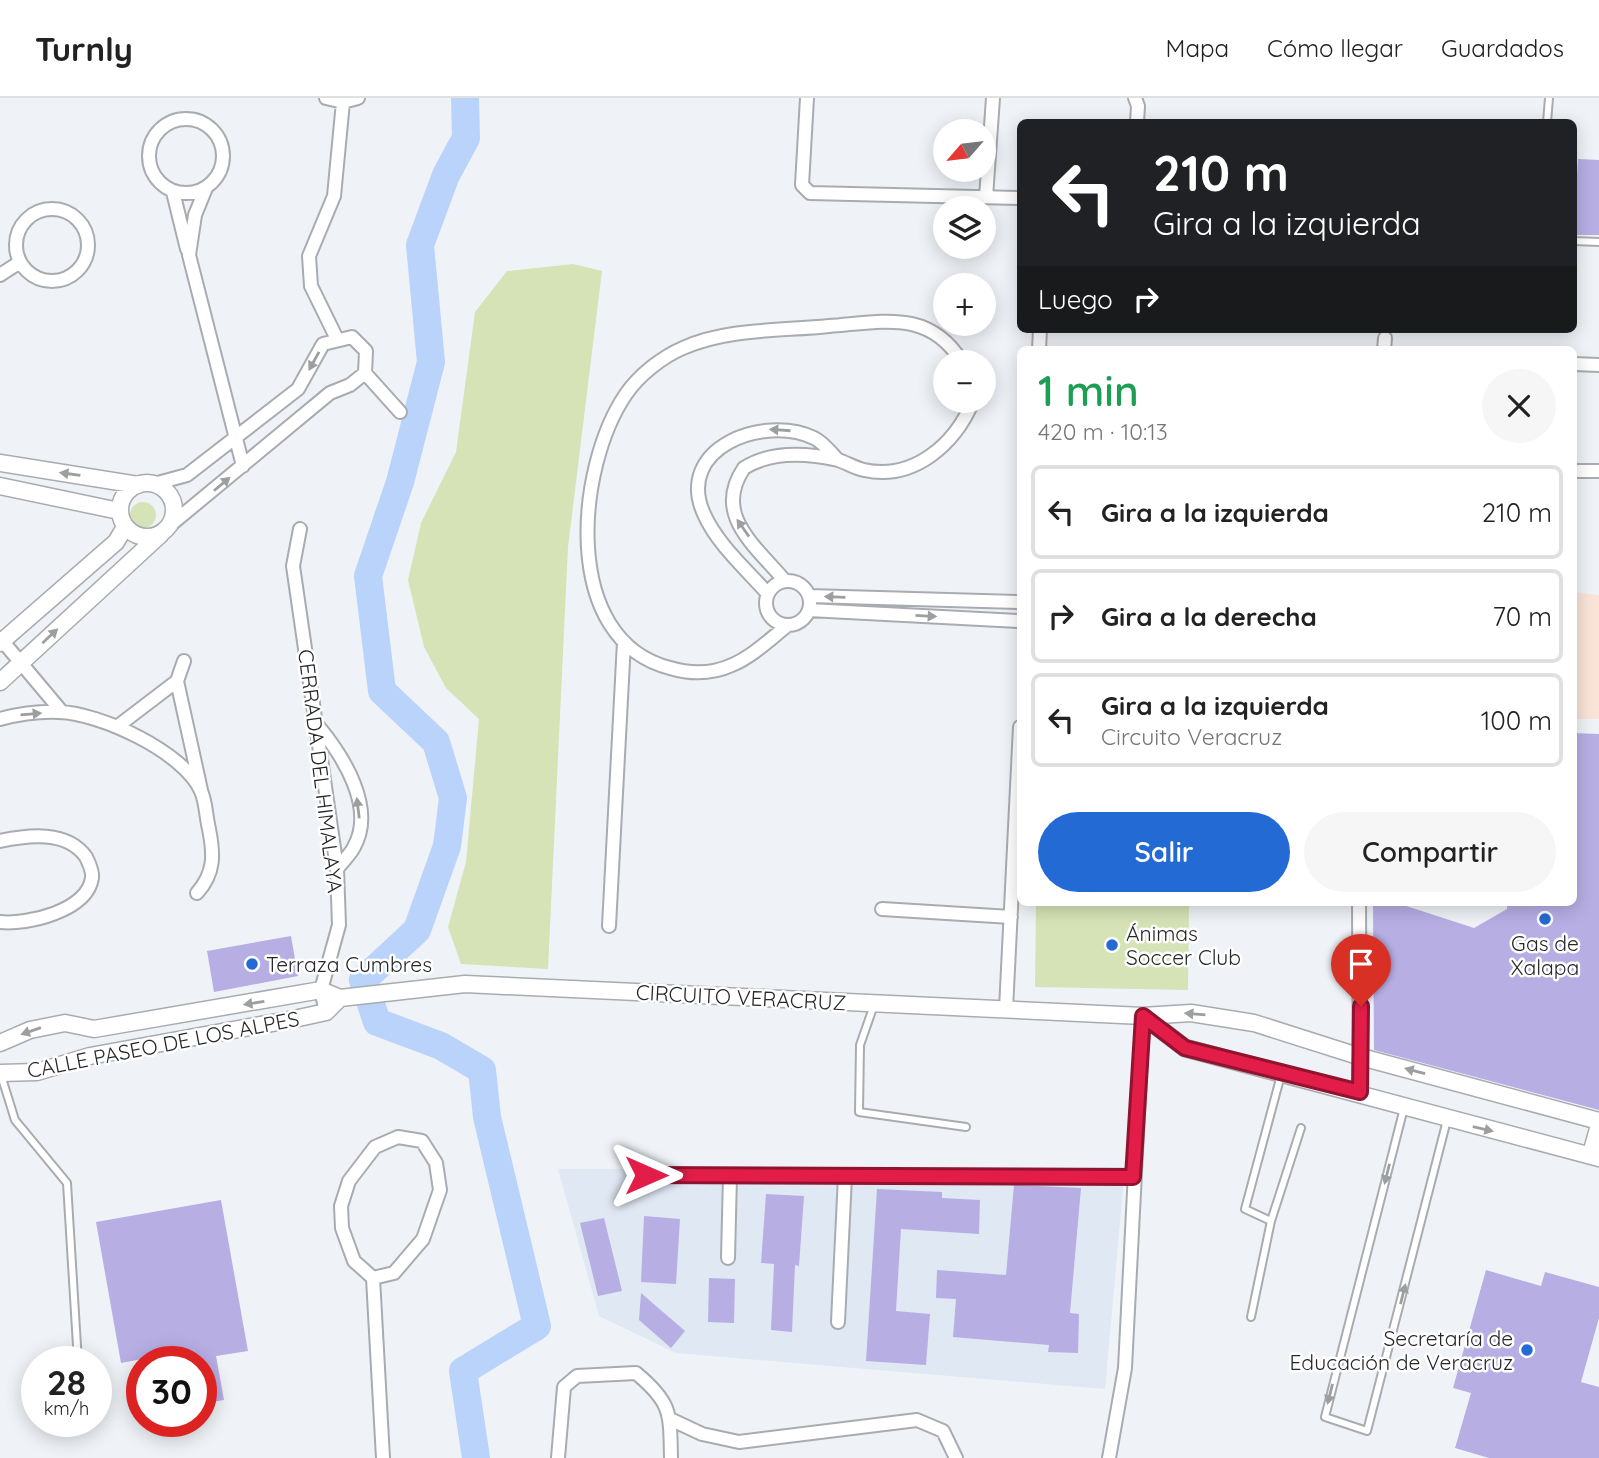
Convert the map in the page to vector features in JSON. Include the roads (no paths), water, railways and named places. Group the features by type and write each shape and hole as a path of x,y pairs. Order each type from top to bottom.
{"street":[{"path":"326,98 343,102 358,98"},
{"path":"807,98 802,185 805,191 942,196"},
{"path":"986,196 993,98"},
{"path":"1135,98 1138,106 1137,119"},
{"path":"337,339 311,286 309,256 334,196 343,102"},
{"path":"189,256 194,215 206,188 221,168 221,144 206,124 182,119 159,129 148,151 154,176 173,192 234,439 243,466"},
{"path":"173,192 196,193 206,188"},
{"path":"996,197 1017,198"},
{"path":"48,209 71,214 86,233 86,256 80,267 61,280 37,278 20,262 16,251 19,228 37,212 48,209"},
{"path":"0,275 20,262"},
{"path":"788,625 772,618 767,607 768,594 772,588 785,581 800,584 809,596 809,610 801,621 788,625 730,666 713,671 686,672 656,665 624,642 596,598 589,569 592,475 606,431 627,393 652,367 683,348 724,336 897,320 928,328 954,350"},
{"path":"0,463 138,485 155,484 187,475 298,389 323,344 352,337 366,351 365,373 400,412"},
{"path":"1577,364 1599,365"},
{"path":"0,682 165,530 330,393 349,385 365,373"},
{"path":"785,581 734,514 730,496 735,481 744,468 775,454 838,460 863,470 891,472 921,463 947,444 968,413"},
{"path":"768,594 716,534 703,512 699,486 706,464 719,449 737,437 774,428 796,431 817,439 838,460"},
{"path":"1577,471 1599,471"},
{"path":"0,486 122,519 145,538 165,530 174,510 162,488 155,484"},
{"path":"62,712 19,665 1,640 116,542 124,495 138,485"},
{"name":"CERRADA DEL HIMALAYA","path":"300,529 293,566 337,869 339,925 321,990 326,1012"},
{"path":"809,596 1017,602"},
{"path":"899,615 900,599"},
{"path":"969,618 970,601"},
{"path":"809,610 1017,621"},
{"path":"764,643 772,618"},
{"path":"609,926 624,642"},
{"path":"184,661 177,681 214,855 208,881 197,893"},
{"path":"118,726 177,681"},
{"path":"0,719 24,713 62,712 118,726 170,756 201,790"},
{"path":"318,726 342,754 353,781 360,812 355,846 337,869"},
{"path":"1006,1009 1017,790"},
{"path":"0,841 22,836 53,837 79,847 89,863 92,877 85,894 42,919 18,924 0,922"},
{"path":"1359,906 1360,1092"},
{"path":"882,909 1011,917"},
{"name":"CIRCUITO VERACRUZ","path":"321,990 346,997 466,984 1143,1016 1191,1013 1254,1023 1361,1057 1599,1123"},
{"name":"CALLE PASEO DE LOS ALPES","path":"3,1043 30,1030 65,1023 94,1029 293,997 321,990"},
{"path":"326,1012 346,997"},
{"name":"CALLE PASEO DE LOS ALPES","path":"7,1073 37,1072 90,1056 326,1012"},
{"path":"1143,1016 1185,1048 1360,1092 1447,1120 1595,1156 1599,1123"},
{"path":"1109,1458 1125,1368 1143,1016"},
{"path":"3,1043 7,1073"},
{"path":"373,1279 394,1273 423,1239 440,1190 436,1163 422,1141 398,1138 375,1147 349,1181 341,1206 342,1228 354,1261 373,1279 383,1458"},
{"path":"646,1175 1133,1177"},
{"path":"728,1258 730,1175"},
{"path":"838,1322 845,1176"},
{"path":"558,1458 564,1387 577,1376 636,1373 661,1394 670,1419 671,1458"},
{"path":"670,1419 702,1434 739,1443 917,1420 943,1431 956,1458"}],"lane":[{"path":"1547,119 1549,98"},
{"path":"1577,241 1599,242"},
{"path":"875,1003 860,1045 859,1112 966,1127"},
{"path":"7,1073 15,1120 67,1183 77,1346"},
{"path":"1271,1221 1245,1209 1281,1073"},
{"path":"1404,1108 1325,1417 1367,1431 1447,1120"},
{"path":"1251,1317 1271,1221 1301,1128"}],"waterway":[{"path":"465,98 466,138 446,175 420,245 431,362 400,482 368,576 382,691 436,742 453,798 447,846 417,930 363,980 377,1022 441,1046 482,1070 487,1117 537,1326 463,1371 476,1458"}],"place":[{"name":"Gas de Xalapa","path":"1545,919"},
{"name":"Ánimas Soccer Club","path":"1112,945"},
{"name":"Terraza Cumbres","path":"252,964"},
{"name":"Secretaría de Educación de Veracruz","path":"1527,1350"}]}
